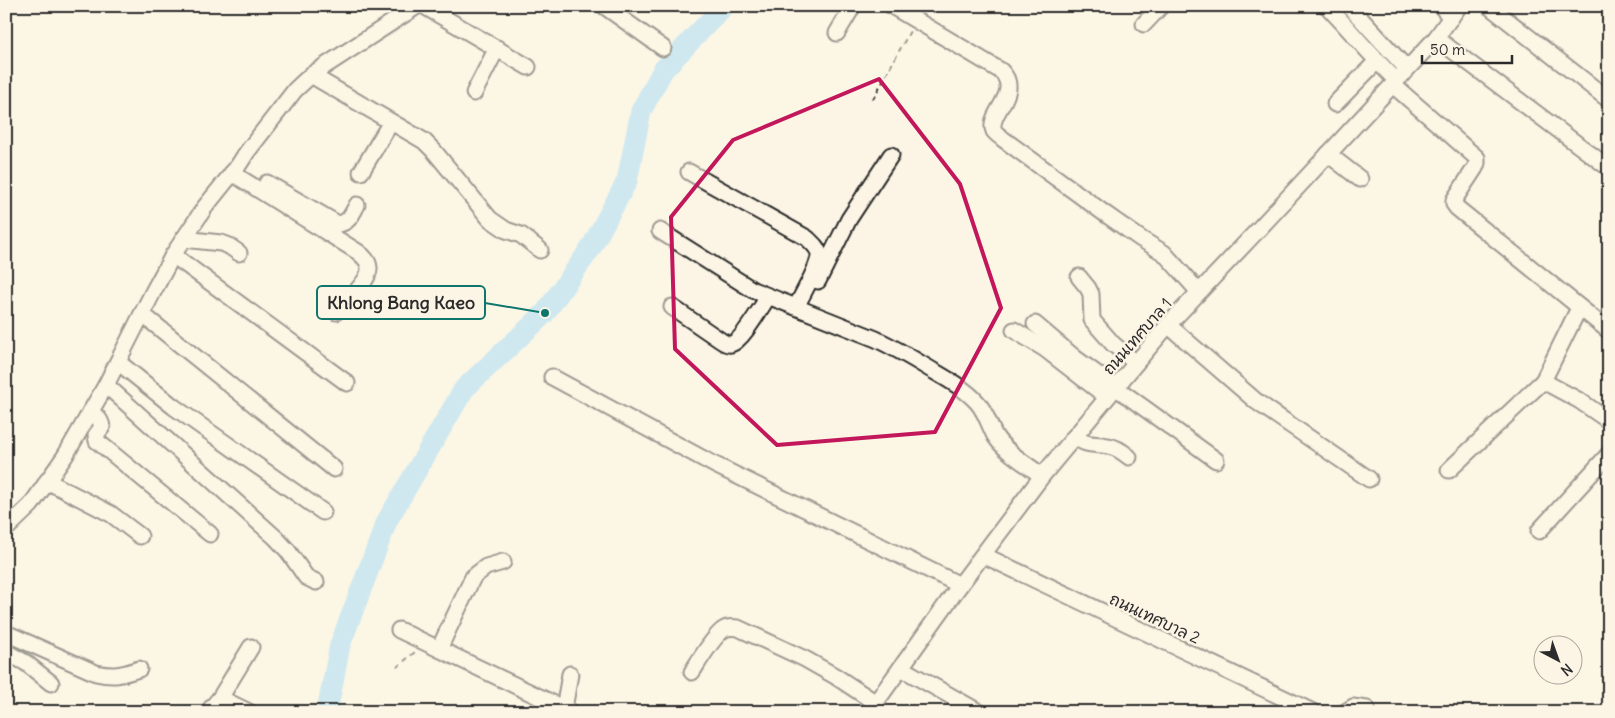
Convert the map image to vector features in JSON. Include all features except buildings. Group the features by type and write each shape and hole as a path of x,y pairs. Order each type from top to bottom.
{"street":[{"path":"6,529 31,505 64,456 106,385 153,292 183,239 205,207 295,90 312,75 417,6"},
{"path":"424,6 528,67"},
{"path":"604,6 663,48"},
{"path":"837,33 853,6"},
{"path":"892,6 1001,71 1007,78 1008,88 993,124 994,131 1104,213 1164,253 1199,292"},
{"path":"1144,24 1161,6"},
{"path":"1327,6 1350,29 1377,62 1399,78"},
{"path":"1349,6 1399,78 1477,158 1475,168 1454,200 1457,208 1609,331"},
{"path":"1441,6 1455,12"},
{"path":"1489,6 1609,100"},
{"name":"ถนนเทศบาล 1","path":"872,707 1042,476 1136,363 1168,325 1436,38 1455,12"},
{"path":"1436,38 1609,168"},
{"path":"474,93 497,48"},
{"path":"1335,104 1377,62"},
{"path":"312,75 424,141 490,219 506,230 521,235 540,250"},
{"path":"361,172 391,122"},
{"path":"1328,154 1360,179"},
{"path":"799,308 849,219 891,155"},
{"path":"235,170 338,224 343,224 348,220 358,205"},
{"path":"235,170 366,258 369,269 367,277 336,312"},
{"path":"689,172 806,238 816,246 819,255 799,308"},
{"path":"660,231 753,290 885,343 954,383 978,403 1002,445 1042,476"},
{"path":"183,239 221,242 239,253"},
{"path":"173,255 347,383"},
{"path":"1079,277 1091,294 1092,320 1113,344 1136,363"},
{"path":"672,307 726,344 731,344 739,338 768,297"},
{"path":"1449,470 1543,381 1579,308"},
{"path":"142,314 334,469"},
{"path":"1035,324 1076,358 1112,392"},
{"path":"1168,325 1257,402 1369,479"},
{"path":"1014,330 1216,460"},
{"path":"118,362 174,407 323,512"},
{"path":"552,377 713,464 960,585"},
{"path":"1543,381 1580,401 1609,421"},
{"path":"106,385 276,538 288,551 306,577 316,582"},
{"path":"90,412 98,417 101,422 102,427 96,435 97,441 210,534"},
{"path":"1074,437 1091,446 1108,446 1117,449 1129,457"},
{"path":"1539,531 1609,454"},
{"path":"47,481 104,510 140,536"},
{"name":"ถนนเทศบาล 2","path":"983,555 1313,712"},
{"path":"433,646 473,577 486,567 503,562"},
{"path":"692,672 722,630 730,627 738,628 813,663 835,676 872,707"},
{"path":"399,630 567,710 570,674"},
{"path":"6,633 96,673 111,677 139,669"},
{"path":"208,712 220,698 251,647"},
{"path":"6,652 26,663 51,684"},
{"path":"901,668 979,712"},
{"path":"220,698 249,712"},
{"path":"1345,712 1353,707 1367,709"}],"path":[{"path":"873,99 916,20"},
{"path":"397,667 433,646"}],"highlighted area":[{"path":"879,79 960,184 1001,308 935,432 777,445 675,349 671,217 733,140"}],"waterway":[{"path":"327,712 340,645 387,521 464,389 545,313 591,248 627,181 641,111 663,70 724,6"}],"place":[{"name":"Khlong Bang Kaeo","path":"545,313"}]}
